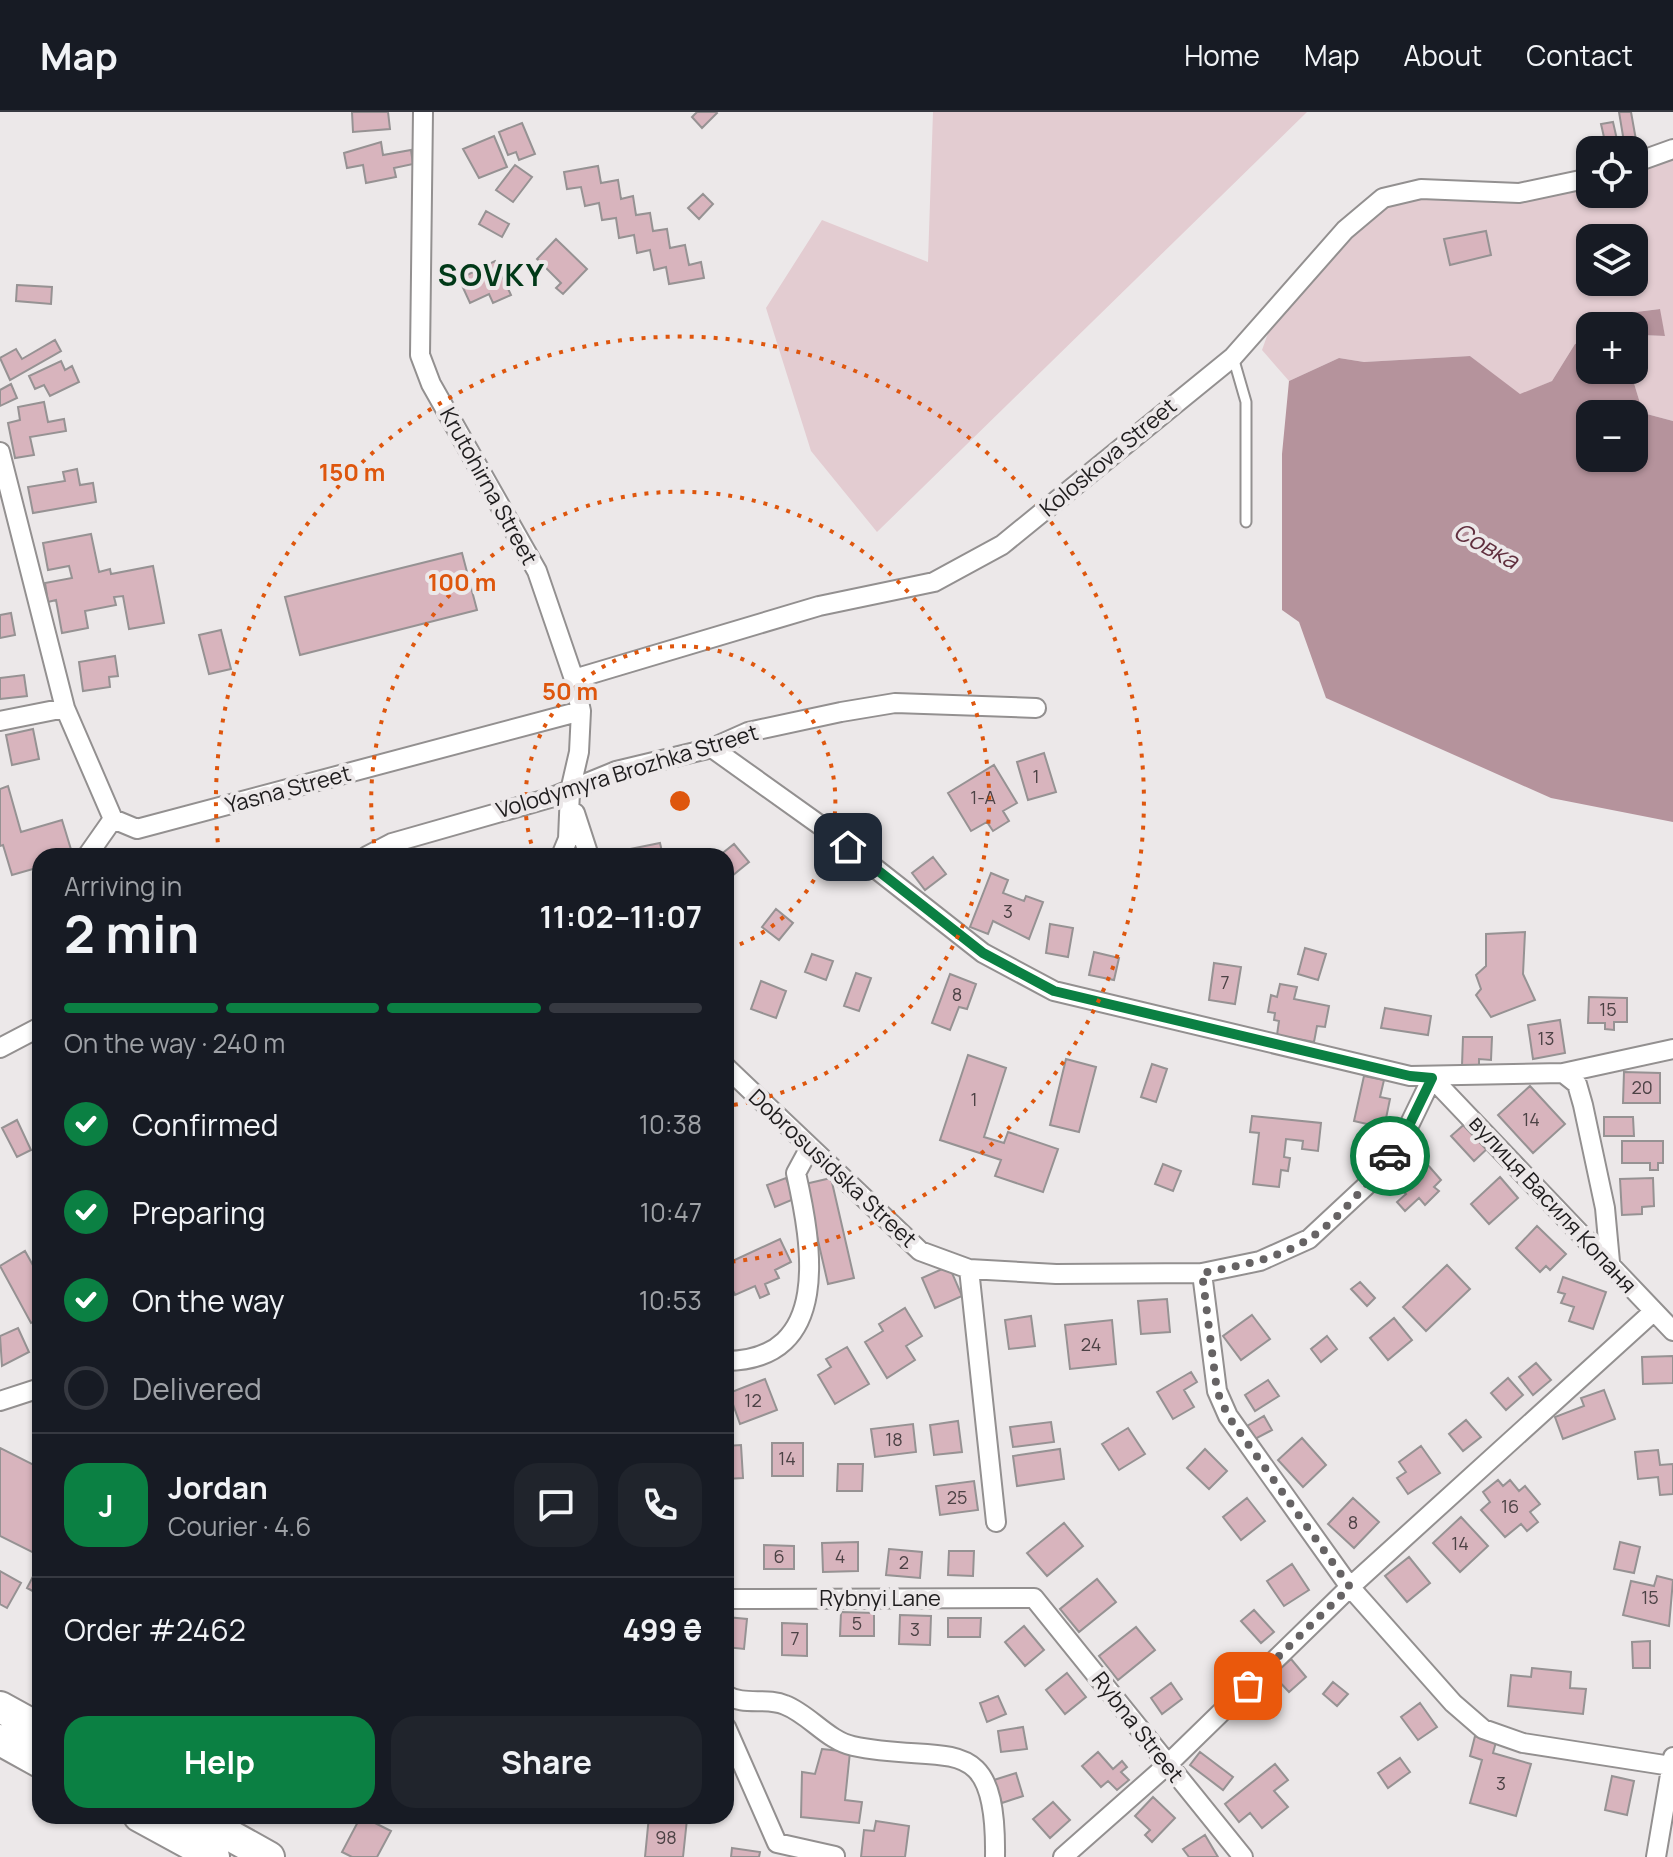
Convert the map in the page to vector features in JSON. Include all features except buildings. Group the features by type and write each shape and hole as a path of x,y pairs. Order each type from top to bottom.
{"main road":[{"path":"0,1707 32,1725"},
{"path":"0,1740 32,1758"},
{"path":"154,1824 214,1857"},
{"path":"209,1824 269,1857"}],"street":[{"name":"Krutohirna Street","path":"423,112 420,355 431,384 537,571 574,679 581,711 579,752 570,791 568,839 564,848"},
{"path":"1648,158 1673,149"},
{"name":"Koloskova Street","path":"574,679 819,606 934,582 1002,545 1233,357 1345,230 1383,198 1421,189 1519,193 1576,181"},
{"path":"0,452 65,708 113,819 93,848"},
{"name":"Volodymyra Brozhka Street","path":"382,848 570,791 616,771 712,748 748,732 895,703 1036,708"},
{"path":"0,721 65,708"},
{"name":"Yasna Street","path":"113,819 137,829 581,711"},
{"path":"712,748 824,828 983,953 1054,991 1410,1076 1432,1078 1563,1073 1673,1049"},
{"path":"570,791 587,848"},
{"path":"0,1048 32,1031"},
{"path":"1563,1073 1577,1084 1583,1105 1605,1208 1610,1262"},
{"name":"Dobrosusidska Street","path":"734,1075 920,1251 969,1269 1056,1274 1202,1273 1260,1261 1309,1239 1367,1185 1400,1144 1432,1078"},
{"name":"вулиця Василя Копаня","path":"1432,1078 1673,1331"},
{"path":"734,1360 762,1357 786,1343 807,1302 809,1254 796,1173 809,1149"},
{"path":"969,1269 996,1522"},
{"path":"1202,1273 1217,1391 1228,1416 1350,1587 1453,1703 1483,1729 1523,1743 1672,1760 1656,1857"},
{"path":"1063,1857 1166,1766 1350,1587 1653,1312"},
{"path":"0,1401 32,1391"},
{"name":"Rybna Street","path":"1034,1598 1097,1673 1166,1766 1243,1857"},
{"name":"Rybnyi Lane","path":"734,1599 1034,1598"},
{"path":"734,1698 784,1704 849,1746 943,1754 968,1760 987,1783 995,1857"},
{"path":"734,1744 777,1843 835,1856"}],"lane":[{"path":"1233,357 1246,402 1246,522"}],"shaded area":[{"path":"933,112 1307,112 877,532 811,451 766,308 822,220 928,262"},
{"path":"1673,149 1673,421 1648,414 1648,400 1639,400 1634,384 1648,384 1648,335 1665,336 1659,309 1576,312 1576,344 1552,381 1520,395 1470,356 1364,362 1339,358 1289,381 1262,350 1277,308 1383,198 1519,193 1576,181 1576,208 1648,208 1648,158"}],"water":[{"path":"1660,309 1665,336 1648,335 1648,312 1636,312"},
{"name":"Совка","path":"1576,344 1576,384 1634,384 1639,400 1576,400 1576,472 1648,472 1648,414 1673,421 1673,822 1551,798 1326,698 1299,622 1282,610 1282,454 1289,381 1339,358 1364,362 1470,356 1520,394 1552,381"}],"way so far":[{"path":"1248,1686 1350,1587 1228,1416 1217,1391 1202,1273 1260,1261 1309,1239 1367,1185 1390,1156"}],"district":[{"name":"SOVKY","path":"492,276"}],"route":[{"path":"848,847 983,953 1054,991 1291,1045 1410,1076 1432,1078 1400,1144 1390,1156"}]}
